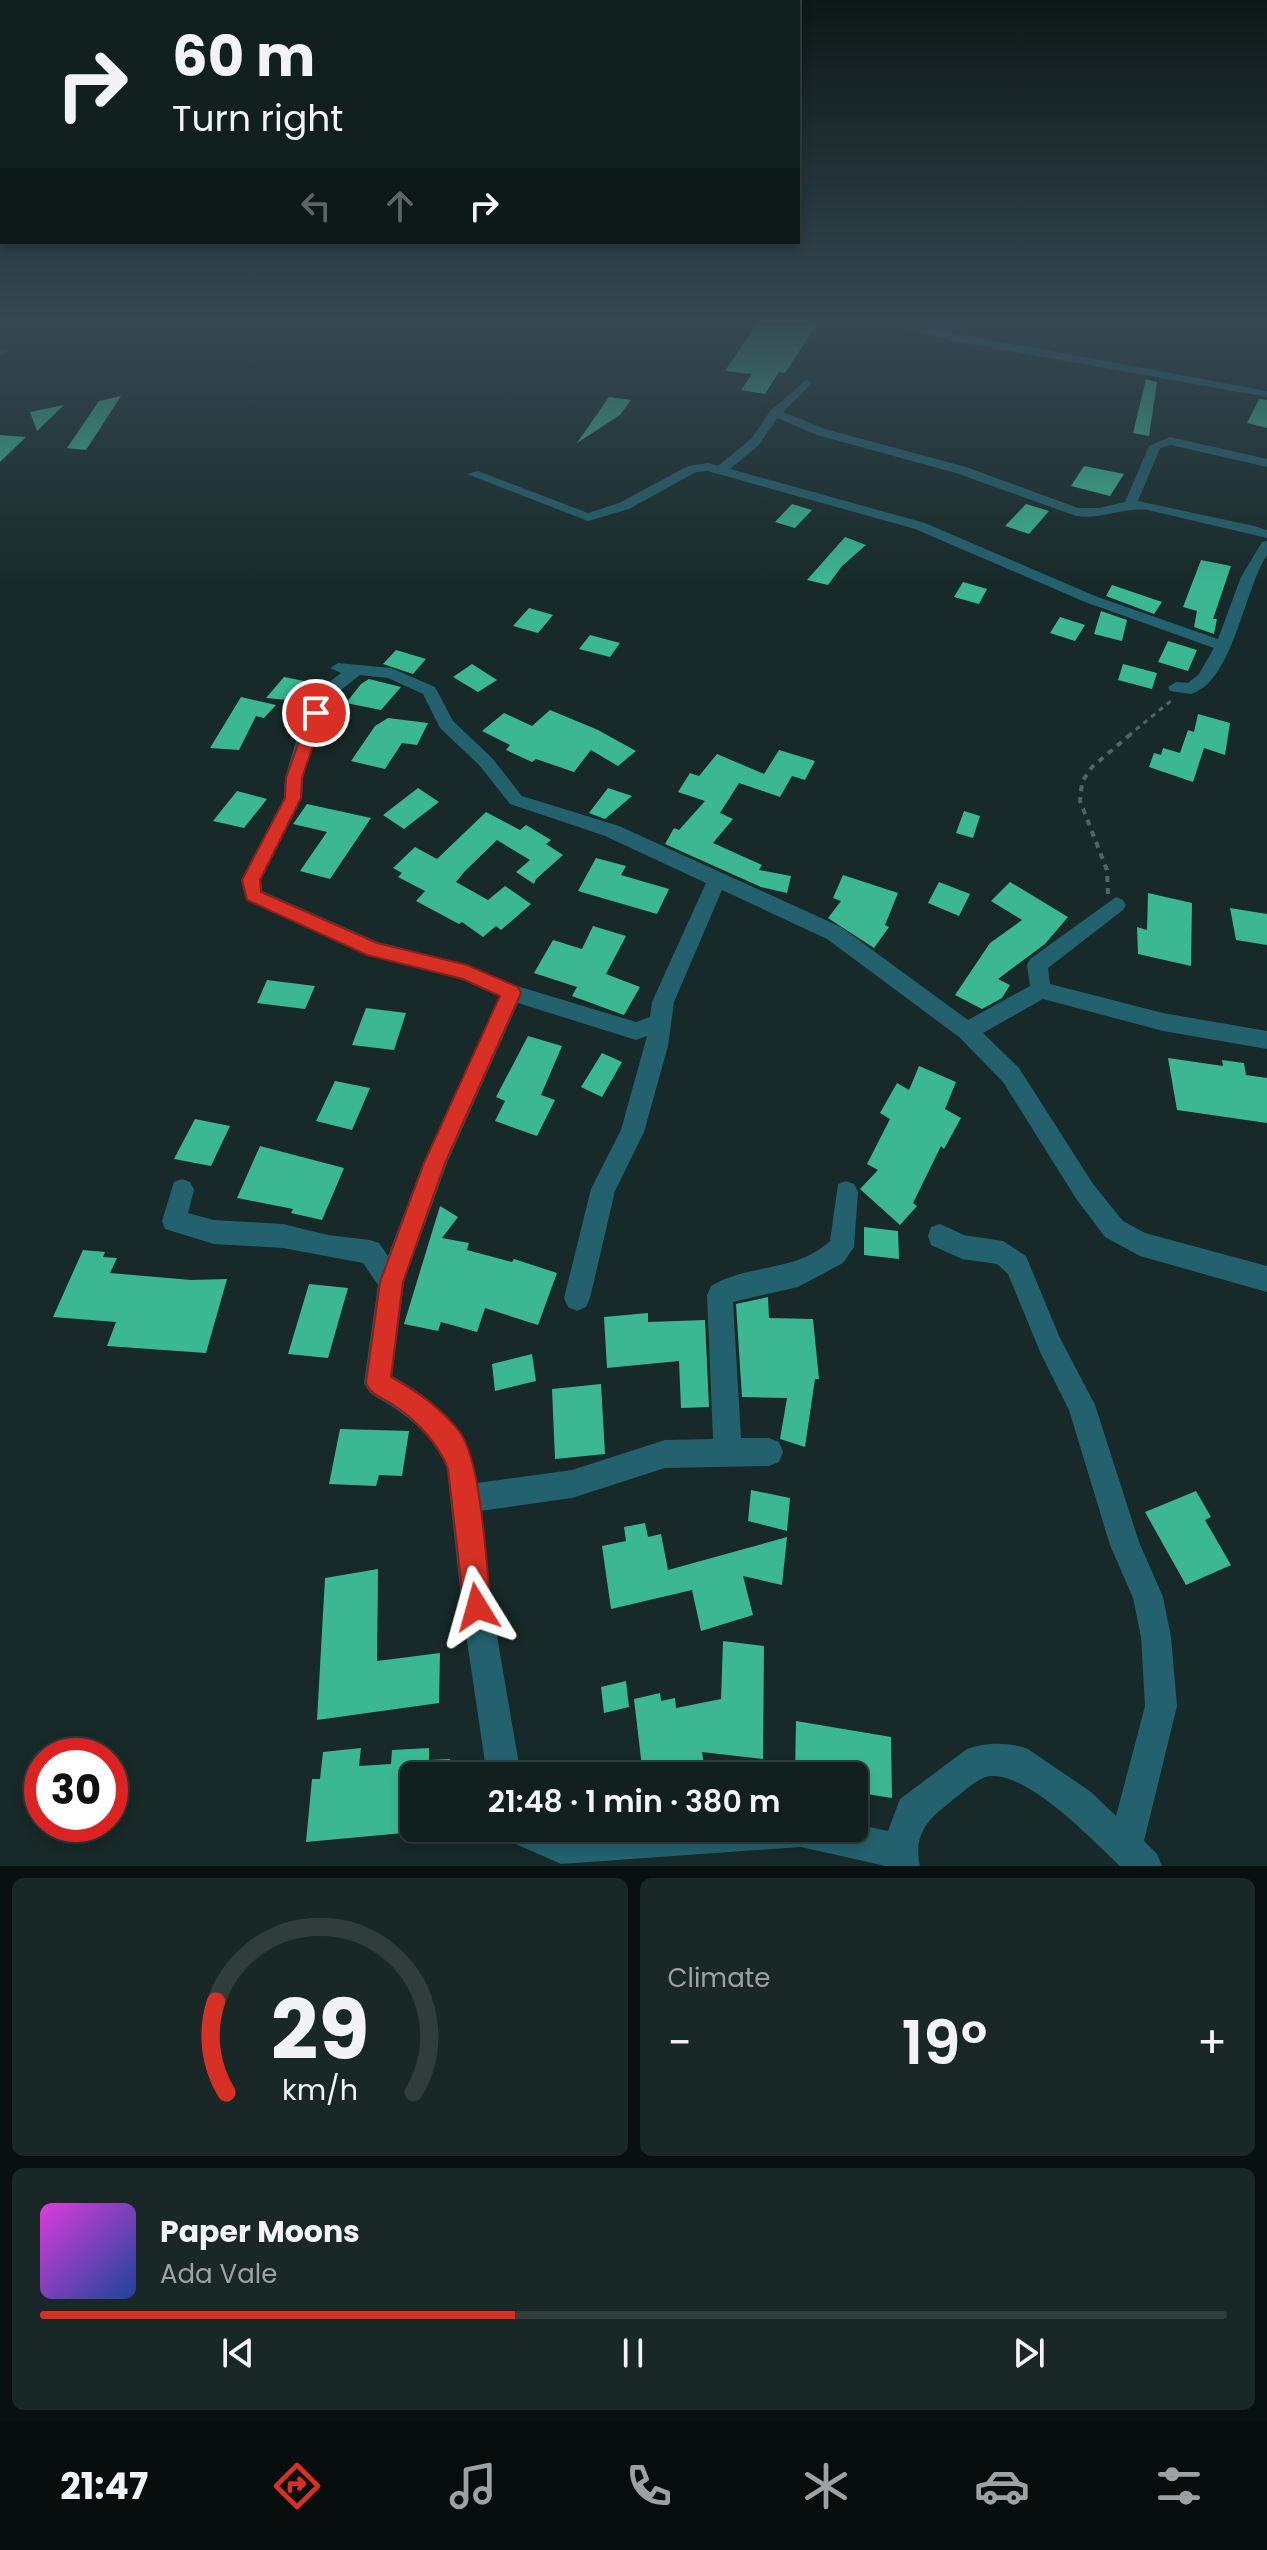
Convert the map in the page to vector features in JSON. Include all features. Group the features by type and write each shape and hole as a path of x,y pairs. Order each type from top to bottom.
{"street":[{"path":"721,470 755,442 775,413 821,432 961,470 1076,512 1101,514 1130,505 1229,521 1267,534"},
{"path":"1130,505 1155,446 1170,441 1267,463"},
{"path":"473,474 588,517 624,506 693,469 721,470 920,526 1090,599 1220,645"},
{"path":"1180,688 1198,686 1209,672 1238,610 1255,563 1267,545"},
{"path":"660,1023 636,1031 512,993 467,973 374,949 253,895 251,880 293,798 294,778 307,731 325,694 347,669 391,673 429,691 446,724 486,762 516,800 612,831 834,933 967,1031 1011,1075 1085,1192 1114,1229 1140,1244 1267,1279"},
{"path":"577,1298 603,1189 632,1132 657,1046 663,1002 717,880"},
{"path":"1041,990 1037,965 1111,906"},
{"path":"967,1031 1041,990 1163,1022 1267,1040"},
{"path":"502,1762 461,1469 451,1440 405,1398 378,1383 391,1282 435,1163 512,993"},
{"path":"182,1190 174,1221 214,1232 283,1236 328,1247 370,1252 391,1282"},
{"path":"728,1453 720,1295 738,1283 790,1277 831,1258 842,1247 846,1192"},
{"path":"940,1236 962,1247 1003,1253 1017,1265 1050,1345 1081,1405 1125,1545 1148,1597 1156,1637 1161,1706 1135,1857"},
{"path":"463,1499 572,1484 665,1454 769,1452"},
{"path":"538,1842 558,1857 801,1830 901,1858 912,1811 979,1761 1016,1761 1079,1804 1135,1857"}],"path":[{"path":"1111,906 1107,870 1080,801 1082,782 1112,748 1180,688"}],"building":[{"path":"30,412 57,412 37,431"},
{"path":"91,412 111,412 86,450 67,448"},
{"path":"599,412 622,412 620,415 577,443"},
{"path":"1138,412 1153,412 1149,436 1133,433"},
{"path":"1252,412 1267,412 1267,428 1247,423"},
{"path":"0,435 26,437 0,462"},
{"path":"1084,466 1124,474 1110,496 1071,486"},
{"path":"792,504 812,510 795,528 775,522"},
{"path":"1026,504 1049,511 1029,534 1005,526"},
{"path":"845,537 866,545 842,566 828,585 807,580"},
{"path":"1201,560 1231,566 1213,619 1217,619 1214,634 1194,627 1197,611 1183,607"},
{"path":"963,582 987,589 979,604 954,597"},
{"path":"1112,585 1162,602 1154,614 1106,596"},
{"path":"529,608 553,615 538,633 513,626"},
{"path":"1101,611 1127,620 1122,641 1094,634"},
{"path":"1060,617 1085,625 1075,641 1050,633"},
{"path":"590,635 620,643 610,657 579,649"},
{"path":"1168,641 1197,650 1188,671 1158,662"},
{"path":"396,650 426,659 413,674 383,664"},
{"path":"472,664 497,680 478,692 453,677"},
{"path":"1123,664 1157,673 1152,689 1118,680"},
{"path":"284,677 314,683 299,701 266,698"},
{"path":"369,679 401,687 381,710 346,703 361,684"},
{"path":"241,697 276,705 264,718 256,716 239,750 210,748"},
{"path":"550,710 598,730 636,751 618,766 591,750 574,772 536,759 532,762 506,750 510,745 482,731 504,713 532,726"},
{"path":"1198,714 1230,723 1225,755 1204,748 1193,782 1149,767 1154,753 1161,755 1163,748 1180,753 1188,730 1194,732"},
{"path":"388,718 428,723 417,745 402,743 385,769 351,761 375,726"},
{"path":"779,750 815,761 805,780 792,776 780,797 739,783 720,813 733,819 713,843 762,865 759,870 791,876 787,893 761,887 665,844 674,828 679,830 705,801 678,792 690,773 699,776 717,754 764,774"},
{"path":"418,788 439,802 404,829 383,815"},
{"path":"608,788 632,796 605,819 589,813"},
{"path":"237,791 267,799 244,828 213,821"},
{"path":"307,804 371,818 330,879 300,871 327,832 293,824"},
{"path":"964,811 980,816 973,838 956,833"},
{"path":"486,812 520,830 526,825 551,840 546,844 563,855 534,884 516,872 530,860 497,840 465,871 456,882 488,900 505,886 531,904 501,930 496,926 483,937 462,922 459,924 416,901 425,891 398,877 402,873 393,868 415,847 437,859"},
{"path":"596,858 626,866 621,875 669,889 657,914 578,891"},
{"path":"843,875 898,893 885,925 889,927 874,948 828,918 841,901 833,898"},
{"path":"939,882 970,894 959,916 928,903"},
{"path":"1010,882 1068,917 1045,944 998,979 1010,985 1002,998 982,1009 955,995 990,943 1022,920 991,901"},
{"path":"1148,893 1192,903 1191,966 1138,954 1137,927 1147,930"},
{"path":"1230,908 1267,914 1267,945 1236,940"},
{"path":"593,926 626,936 606,974 640,987 624,1015 572,996 577,987 534,973 553,940 582,949"},
{"path":"267,980 315,986 305,1009 257,1003"},
{"path":"366,1008 406,1013 394,1050 352,1045"},
{"path":"528,1036 562,1046 541,1095 555,1100 537,1136 495,1121 505,1101 496,1097"},
{"path":"602,1053 622,1062 602,1097 581,1087"},
{"path":"1168,1058 1223,1066 1222,1060 1244,1063 1246,1075 1267,1078 1267,1123 1177,1110"},
{"path":"919,1066 956,1082 945,1109 961,1118 944,1149 941,1146 913,1203 917,1206 900,1225 860,1189 878,1170 867,1164 890,1119 880,1113 897,1083 909,1090"},
{"path":"335,1081 370,1088 352,1130 316,1121"},
{"path":"195,1119 230,1126 211,1166 174,1159"},
{"path":"260,1146 344,1168 322,1220 291,1213 293,1209 237,1198"},
{"path":"440,1206 458,1217 442,1238 469,1243 467,1250 512,1262 514,1259 557,1273 538,1325 485,1308 477,1332 441,1322 438,1331 404,1324"},
{"path":"864,1227 898,1231 899,1259 864,1255"},
{"path":"83,1250 105,1252 103,1257 117,1258 110,1273 191,1280 227,1279 206,1353 107,1346 116,1322 53,1317"},
{"path":"309,1284 348,1288 328,1358 288,1354"},
{"path":"768,1297 769,1318 813,1319 819,1379 815,1379 805,1447 780,1439 787,1398 742,1397 736,1304"},
{"path":"648,1313 648,1322 705,1320 709,1407 681,1408 679,1361 607,1368 604,1317"},
{"path":"532,1354 536,1381 495,1391 492,1364"},
{"path":"601,1384 605,1454 555,1459 552,1389"},
{"path":"340,1429 409,1431 402,1476 379,1475 376,1486 329,1484"},
{"path":"751,1490 790,1498 787,1531 748,1521"},
{"path":"1196,1491 1211,1517 1205,1520 1231,1565 1186,1585 1145,1512"},
{"path":"645,1523 648,1537 661,1534 668,1570 787,1537 782,1585 743,1576 753,1615 701,1631 692,1590 611,1609 602,1546 626,1541 624,1527"},
{"path":"378,1569 377,1661 440,1653 439,1703 317,1720 325,1578"},
{"path":"723,1641 764,1646 763,1759 702,1752 704,1762 641,1762 634,1699 660,1693 661,1701 675,1698 676,1708 721,1699"},
{"path":"626,1681 629,1707 604,1713 601,1687"},
{"path":"796,1721 891,1737 892,1798 868,1794 868,1762 795,1762"},
{"path":"361,1748 359,1766 391,1764 392,1750 429,1748 429,1760 450,1759 450,1762 400,1762 400,1833 306,1842 312,1779 320,1779 323,1752"}],"route":[{"path":"316,713 307,731 294,778 293,798 251,880 253,895 374,949 467,973 512,993 435,1163 391,1282 378,1383 405,1398 451,1440 461,1469 477,1607"}]}
